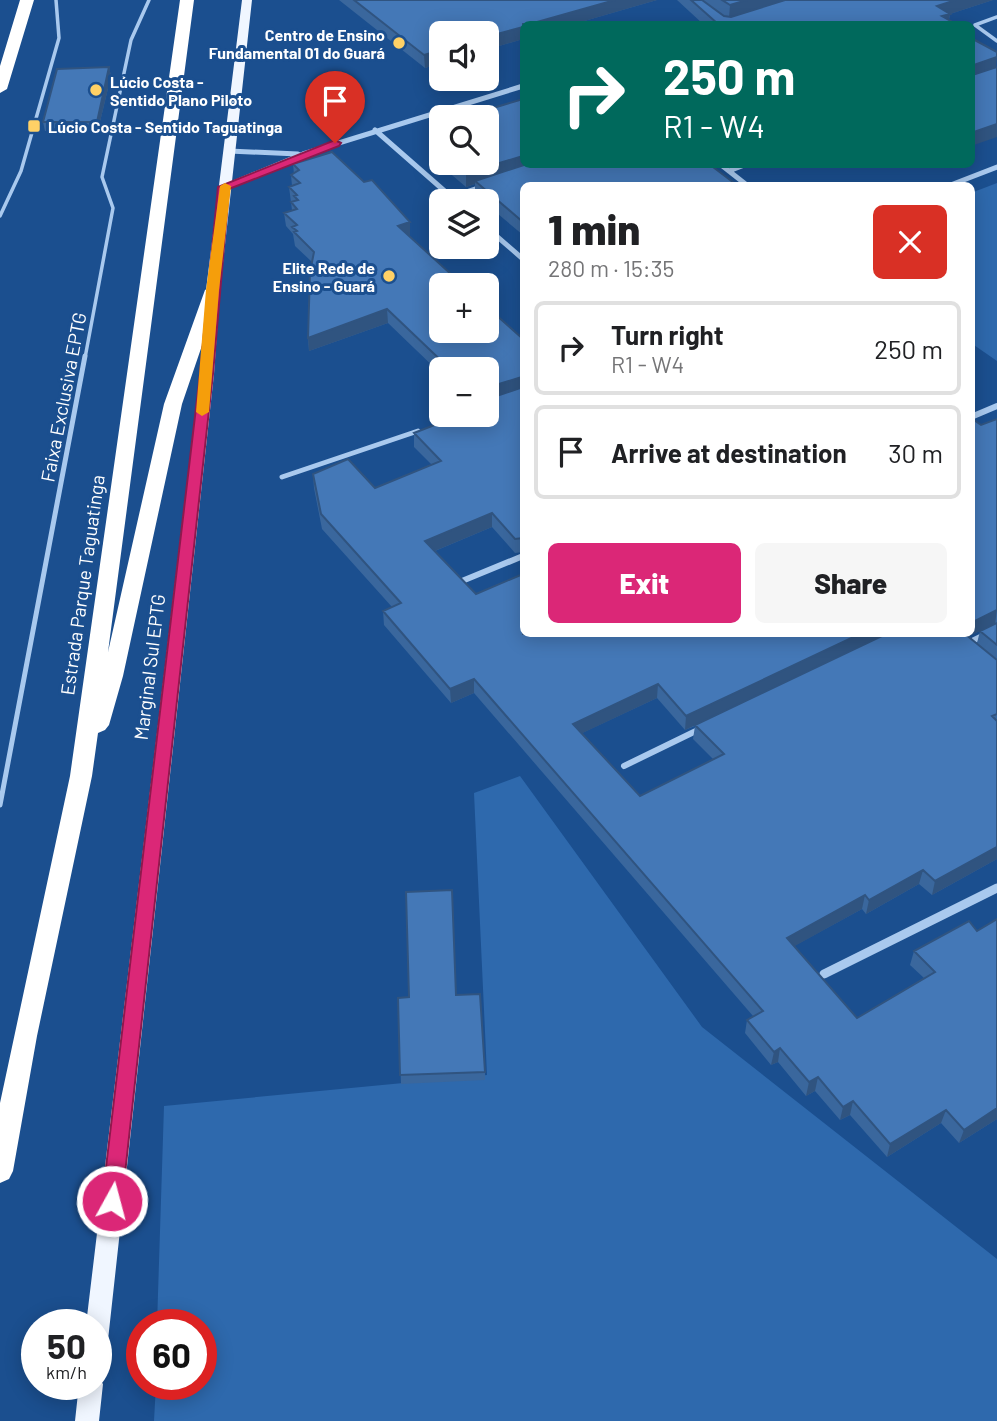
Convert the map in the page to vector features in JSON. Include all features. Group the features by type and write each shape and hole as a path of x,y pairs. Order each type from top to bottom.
{"highway":[{"path":"0,89 27,0"},
{"name":"Estrada Parque Taguatinga","path":"0,1171 25,1035 81,776 187,0"},
{"path":"81,776 114,676 173,404 213,290"}],"main road":[{"name":"Marginal Sul EPTG","path":"100,1309 207,374 224,187 247,0"},
{"path":"87,1421 89,1400"}],"street":[{"path":"224,187 303,154 520,87"},
{"path":"375,130 443,189"},
{"path":"229,151 303,154"},
{"path":"958,182 997,167"},
{"path":"725,168 743,182"},
{"path":"729,171 737,168"},
{"path":"479,189 489,185"},
{"path":"499,238 520,256"},
{"path":"975,415 997,406"},
{"path":"462,581 520,557"},
{"path":"975,637 997,629"},
{"path":"974,637 963,641 976,653"},
{"path":"624,766 712,724"},
{"path":"824,974 997,888"}],"lane":[{"path":"0,216 21,171 59,38 56,0"},
{"name":"Faixa Exclusiva EPTG","path":"0,805 113,208 102,177 131,40 149,0"},
{"path":"997,17 975,25 997,41"},
{"path":"282,477 427,428"}],"shaded area":[{"path":"997,183 997,361 975,346 975,191"},
{"path":"520,776 702,1027 997,1259 997,1421 154,1421 155,1400 217,1400 217,1309 158,1309 164,1106 487,1075 474,793"}],"building":[{"path":"354,0 615,0 541,21 520,21 520,28 499,33 499,21 429,21 429,54 424,55"},
{"path":"691,0 702,0 724,16 731,17 785,0 956,0 937,6 950,14 942,16 951,21 715,21"},
{"path":"722,0 747,0 730,5"},
{"path":"975,40 997,52 997,57 975,65"},
{"path":"109,67 97,122 43,122 57,69"},
{"path":"997,67 997,124 975,132 975,74"},
{"path":"520,100 520,157 499,163 499,106"},
{"name":"Elite Rede de Ensino - Guará","path":"332,152 364,182 372,180 410,222 398,226 429,254 429,259 434,259 450,273 429,273 429,343 499,343 499,318 520,336 520,378 499,384 499,357 437,357 387,309 308,338 310,272 314,252 294,232 297,231 292,227 297,225 284,213 297,209 291,202 298,200 294,196 297,195 289,187 300,183 291,175 299,170 293,164"},
{"path":"520,166 714,168 733,182 520,182 520,219 499,202 499,189 484,189 475,181"},
{"path":"520,388 520,538 515,539 492,513 425,541 476,594 520,575 520,637 854,637 686,716 658,684 573,724 640,796 724,754 695,725 880,637 969,637 997,660 997,714 992,716 997,721 997,847 935,881 923,870 869,900 865,895 787,938 857,1018 935,972 914,951 969,921 977,931 997,919 997,1108 964,1130 946,1110 890,1144 853,1101 843,1107 818,1077 809,1082 780,1048 774,1052 747,1020 763,1011 474,679 450,689 383,611 401,603 321,514 313,474 348,459 375,488 441,461 414,433 429,427 499,427 499,395"},
{"path":"997,419 997,610 975,621 975,421 981,425"},
{"path":"997,623 997,645 980,631"},
{"path":"452,890 456,995 480,994 485,1072 400,1075 398,998 409,997 406,892"}],"slow traffic":[{"path":"202,412 225,186"}],"place":[{"name":"Centro de Ensino Fundamental 01 do Guará","path":"399,43"},
{"name":"Lúcio Costa - Sentido Plano Piloto","path":"96,90"},
{"name":"Lúcio Costa - Sentido Taguatinga","path":"34,126"},
{"name":"Elite Rede de Ensino - Guará","path":"389,276"}],"route":[{"path":"112,1201 207,374 224,187 335,143"}]}
